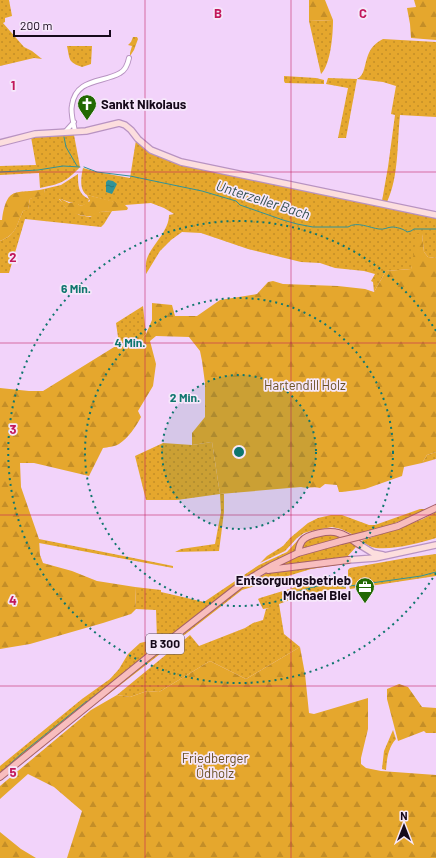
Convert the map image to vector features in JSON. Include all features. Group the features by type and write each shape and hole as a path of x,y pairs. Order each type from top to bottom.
{"main road":[{"name":"B 300","path":"0,777 148,657 232,591 259,573 298,553 402,524 436,508"},
{"path":"298,553 301,542 304,539 325,532 339,533 360,545"},
{"path":"259,573 276,568 348,560"}],"street":[{"path":"75,132 71,105 76,93 84,86 92,82 121,73 127,66 129,58"},
{"path":"65,132 74,122"},
{"path":"0,143 35,134 86,131 119,123 125,125 138,139 152,150 181,162 436,214"},
{"path":"360,545 373,553 388,556"},
{"path":"348,560 388,556 436,545"}],"green space":[{"path":"0,0 9,0 12,16 5,18 5,22 3,23 24,47 42,59 34,58 0,66"},
{"path":"309,0 325,0 333,20 309,21"},
{"path":"414,0 436,0 436,40 411,38 407,8 416,7"},
{"path":"333,20 332,41 329,56 321,74 309,21"},
{"path":"133,37 137,37 138,39 130,56 132,46 128,45"},
{"path":"383,39 436,42 436,117 400,115 396,170 387,202 382,201 395,115 391,114 396,86 383,82 357,79 363,72 371,49"},
{"path":"67,46 92,46 91,64 82,67 74,64 70,60"},
{"path":"284,76 316,78 324,80 324,84 285,83"},
{"path":"328,78 357,79 346,138 338,138 348,88 326,84"},
{"path":"74,135 80,167 62,182 40,188 39,173 0,175 0,166 36,165 31,137"},
{"path":"136,140 180,163 206,170 436,216 436,258 428,257 424,252 422,234 411,269 386,271 374,292 373,282 371,281 375,274 364,271 335,268 320,263 301,262 248,249 201,233 182,232 160,251 146,274 146,263 148,256 167,226 169,215 174,214 151,203 125,205 87,195 84,193 81,183 83,168 130,178"},
{"path":"78,174 79,189 85,197 89,199 88,203 81,206 59,199 65,207 79,215 90,217 100,212 112,211 104,224 101,227 25,219 9,273 0,273 0,241 9,236 17,226 23,211 28,209 30,199 45,192 44,189 61,185"},
{"path":"44,189 45,192 43,195 30,199 28,210 23,211 13,232 0,241 0,220 2,220 7,200 15,193"},
{"path":"87,195 124,204 128,208 127,210 100,212 96,216 85,216 67,209 59,198 69,203 75,202 81,206 90,201"},
{"name":"Hartendill Holz","path":"417,234 422,234 424,252 428,257 436,258 436,452 427,455 422,463 404,467 402,476 365,489 339,492 337,485 325,484 320,488 301,487 220,494 212,442 192,445 192,433 205,417 205,383 200,351 189,337 156,336 150,341 156,364 153,386 138,411 141,417 137,425 126,439 115,446 103,448 89,476 34,463 20,463 21,487 39,539 40,555 43,563 72,571 97,581 135,587 136,609 131,614 103,623 30,644 0,649 0,388 43,391 119,344 140,341 146,334 152,320 152,303 172,305 175,316 197,316 220,300 257,294 268,282 273,281 283,284 338,286 365,289 374,292 386,271 411,269"},
{"path":"143,306 146,334 140,341 119,344 116,323"},
{"path":"212,442 220,494 177,500 146,500 135,456 163,443 192,445"},
{"path":"436,452 436,459 422,463 427,455"},
{"path":"220,494 224,494 224,512 219,551 175,552 181,549 215,544 221,512"},
{"path":"420,509 429,509 388,526 354,535 332,527 304,533 285,551 260,563 267,556 283,546 308,523 318,518 331,515 342,515 369,525 375,525"},
{"path":"436,512 436,538 406,546 391,548 376,548 361,541 423,519"},
{"path":"333,533 345,537 300,550 305,539"},
{"path":"39,539 173,566 173,568 39,543"},
{"path":"298,540 295,551 258,570 244,580 0,775 0,766 82,699 110,679 119,669 128,654 140,643 157,639 156,610 136,609 135,587 161,590 161,592 204,602 259,565 287,552"},
{"path":"351,542 356,547 346,558 278,565 314,552"},
{"path":"436,554 436,576 350,589 348,583 348,570 350,568"},
{"path":"344,562 344,564 311,569 242,590 101,700 238,590 272,570"},
{"path":"346,577 346,589 320,592 279,604 284,634 300,647 246,679 210,661 159,692 147,691 130,697 117,695 190,635 199,646 263,620 266,609 269,608 263,609 258,599 322,579"},
{"name":"Friedberger Ödholz","path":"300,647 305,674 309,713 314,714 368,698 368,729 361,764 366,768 381,771 436,775 436,858 67,858 82,811 54,787 28,774 0,799 0,786 91,710 117,695 130,697 147,691 159,692 210,661 246,679"},
{"path":"399,684 408,687 422,707 436,708 436,733 426,733 424,731 398,741 387,699 387,689"},
{"path":"393,730 396,739 393,742 387,757 386,770 382,769 384,751"},
{"path":"0,832 21,849 36,858 0,858"}],"water":[{"path":"108,180 117,184 112,194 106,192 106,182"}],"waterway":[{"path":"64,137 66,147 77,166"},
{"name":"Unterzeller Bach","path":"0,172 38,170 63,166 80,167"},
{"name":"Unterzeller Bach","path":"84,167 97,172 130,176 202,191 236,201 240,205 283,220 313,227 348,227 352,225 359,225 381,229 396,227 407,232 414,229 436,229"},
{"path":"350,586 421,576 436,572"},
{"path":"285,596 323,585 338,585 345,587"},
{"path":"89,700 126,671"},
{"path":"0,773 21,754 87,701"}],"place":[{"name":"Sankt Nikolaus","path":"87,121"},
{"name":"Entsorgungsbetrieb Michael Blei","path":"365,604"}]}
